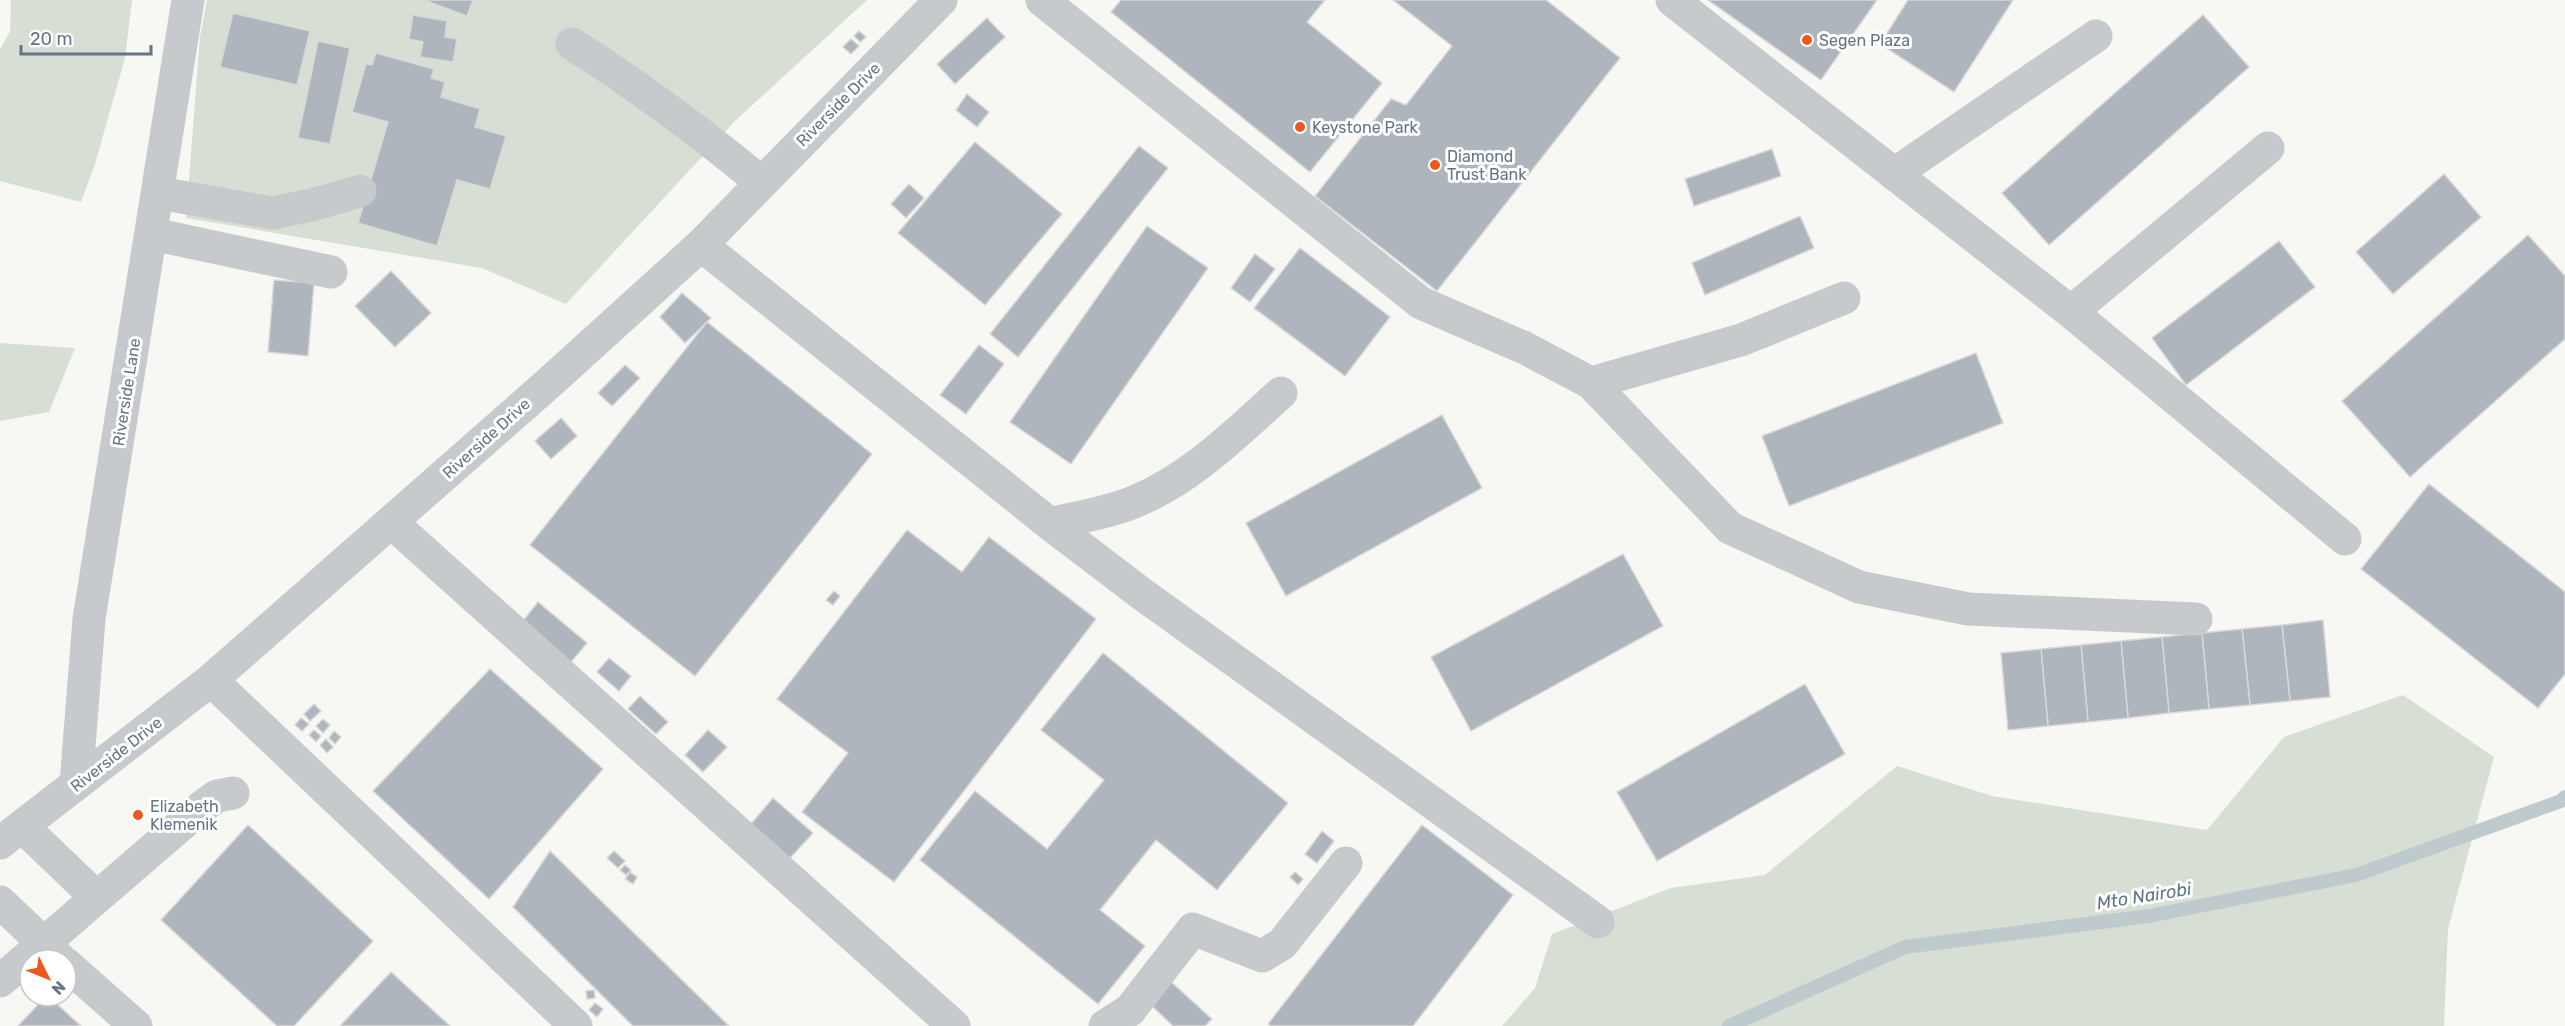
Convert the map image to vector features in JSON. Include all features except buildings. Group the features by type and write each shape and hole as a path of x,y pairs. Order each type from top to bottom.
{"street":[{"name":"Riverside Lane","path":"76,784 89,619 159,193 188,0"},
{"name":"Riverside Drive","path":"11,834 211,680 701,245 941,0"},
{"path":"1042,0 1421,303 1525,348 1591,383 1730,528 1859,587 1968,609 2196,619"},
{"path":"1672,0 2071,312 2345,539"},
{"path":"1894,174 2096,36"},
{"path":"572,44 627,79 700,131 761,182"},
{"path":"2071,312 2268,148"},
{"path":"159,193 272,213 312,205 360,191"},
{"path":"152,234 331,272"},
{"path":"701,245 1050,524 1142,594 1598,922"},
{"path":"1591,383 1741,340 1844,298"},
{"path":"1050,524 1134,502 1166,486 1211,455 1281,393"},
{"path":"391,522 954,1026"},
{"path":"211,680 576,1026"},
{"path":"62,948 96,897 203,806 217,796 233,793"},
{"path":"11,834 96,897"},
{"path":"1105,1026 1130,1010 1193,929 1262,956 1282,944 1346,863"},
{"path":"0,902 49,948"},
{"path":"0,981 18,973"},
{"path":"78,975 136,1026"}],"shaded area":[{"path":"11,0 132,0 125,58 95,164 81,202 0,181 0,49 10,32"},
{"path":"207,0 867,0 735,121 566,304 482,268 186,218 200,37"},
{"path":"0,343 75,348 49,412 0,421"},
{"path":"2403,695 2494,757 2448,929 2444,1026 1502,1026 1535,988 1552,934 1671,888 1765,875 1897,766 1992,796 2207,830 2284,737"}],"waterway":[{"name":"Mto Nairobi","path":"1729,1026 1905,947 2149,916 2356,875 2561,801 2565,797"}],"place":[{"name":"Segen Plaza","path":"1807,40"},
{"name":"Keystone Park","path":"1300,127"},
{"name":"Diamond Trust Bank","path":"1435,165"},
{"name":"Elizabeth Klemenik","path":"138,815"}]}
